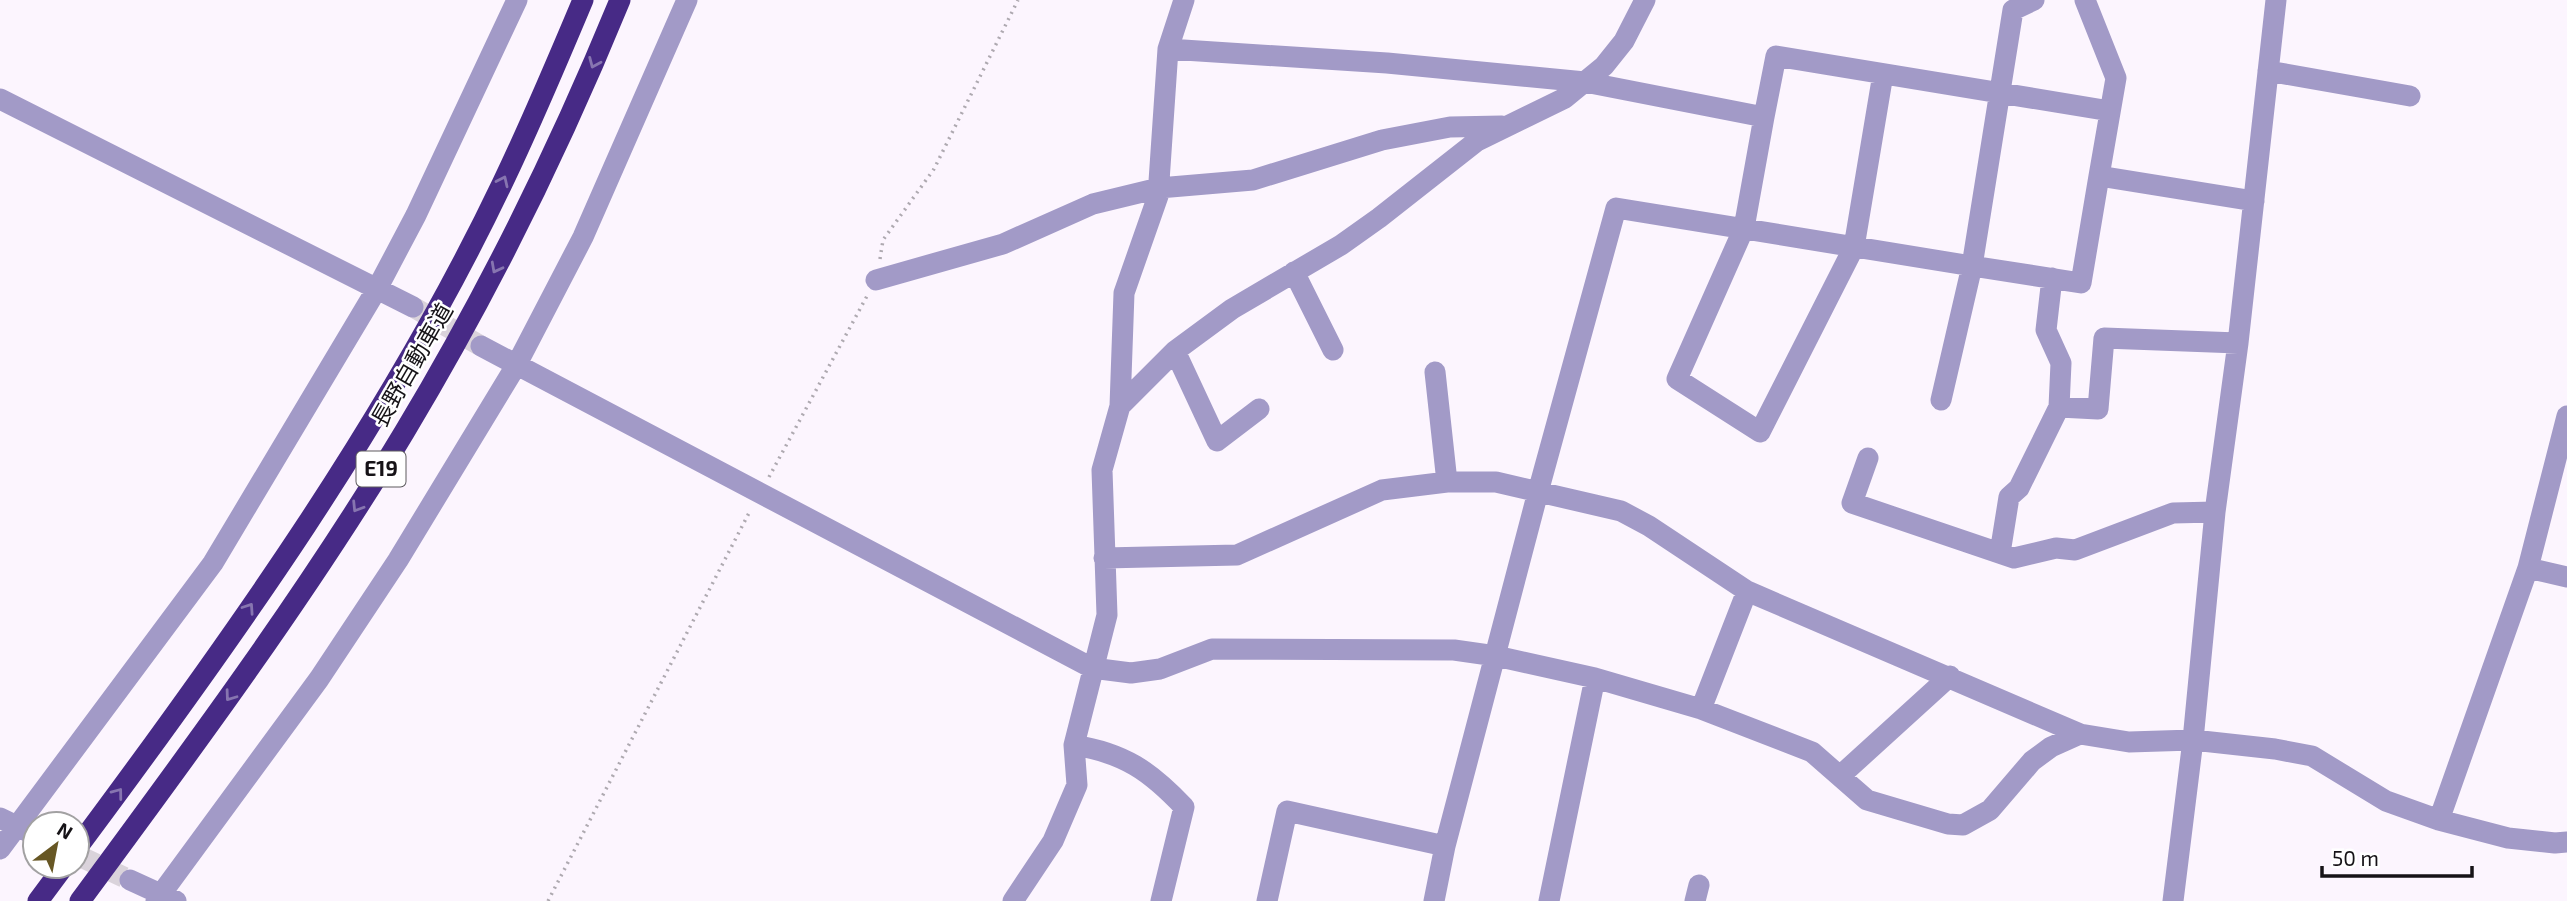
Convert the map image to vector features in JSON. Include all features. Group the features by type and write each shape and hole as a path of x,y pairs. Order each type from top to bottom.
{"highway":[{"name":"長野自動車道","path":"91,829 242,619 300,534 376,413 437,307 502,185 583,0"},
{"name":"長野自動車道","path":"80,901 263,649 327,555 405,430 466,325 531,201 591,71 620,0"},
{"path":"38,901 54,880"}],"street":[{"path":"0,849 213,563 378,287 422,203 517,0"},
{"path":"130,880 164,899 398,560 517,364 583,237 687,0"},
{"path":"1013,901 1053,841 1077,785 1074,745 1107,615 1102,470 1120,406 1124,293 1159,188 1168,49 1184,0"},
{"path":"1120,406 1175,352 1231,309 1379,218 1477,141 1565,98 1604,66 1645,0"},
{"path":"1941,400 1972,266 2013,10 2034,0"},
{"path":"1434,901 1538,492 1616,208 2081,283 2116,78 2085,0"},
{"path":"2173,901 2193,740 2215,512 2238,343 2276,0"},
{"path":"1168,49 1387,63 1585,82 1764,117"},
{"path":"1884,74 1854,247 1760,432 1677,379 1744,228 1776,56 2110,111"},
{"path":"2268,71 2410,96"},
{"path":"0,99 378,287 413,307"},
{"path":"876,280 1003,244 1093,204 1159,188 1253,180 1382,140 1450,127 1508,126"},
{"path":"2099,176 2254,201"},
{"path":"1294,272 1332,350"},
{"path":"2000,554 2009,497 2019,488 2059,407 2061,363 2046,330 2052,278"},
{"path":"2059,407 2098,409 2104,338 2238,343"},
{"path":"481,346 1092,668 1131,673 1160,669 1212,649 1454,650 1496,656 1595,678 1701,709 1782,738 1812,752 1867,800 1948,824 1963,825 1990,810 2032,761 2051,747 2080,734"},
{"path":"1175,352 1217,441 1259,410"},
{"path":"1435,372 1447,482"},
{"path":"2439,820 2528,568 2567,416"},
{"path":"1868,457 1852,503 2014,558 2056,548 2075,551 2173,513 2215,512"},
{"path":"1104,558 1237,555 1382,490 1447,482 1496,482 1620,511 1747,591 2080,734 2129,742 2193,740 2312,756 2386,801 2439,820 2508,838 2567,842"},
{"path":"2528,568 2567,576"},
{"path":"1701,709 1747,591"},
{"path":"1840,776 1950,676"},
{"path":"1549,901 1595,678"},
{"path":"1074,745 1099,749 1140,766 1163,784 1184,807 1161,901"},
{"path":"1267,901 1287,811 1446,846"}],"path":[{"path":"548,901 760,493 876,280 883,240 934,169 1018,0"}],"tunnel":[{"path":"413,307 481,346"},
{"path":"91,862 130,880"}]}
